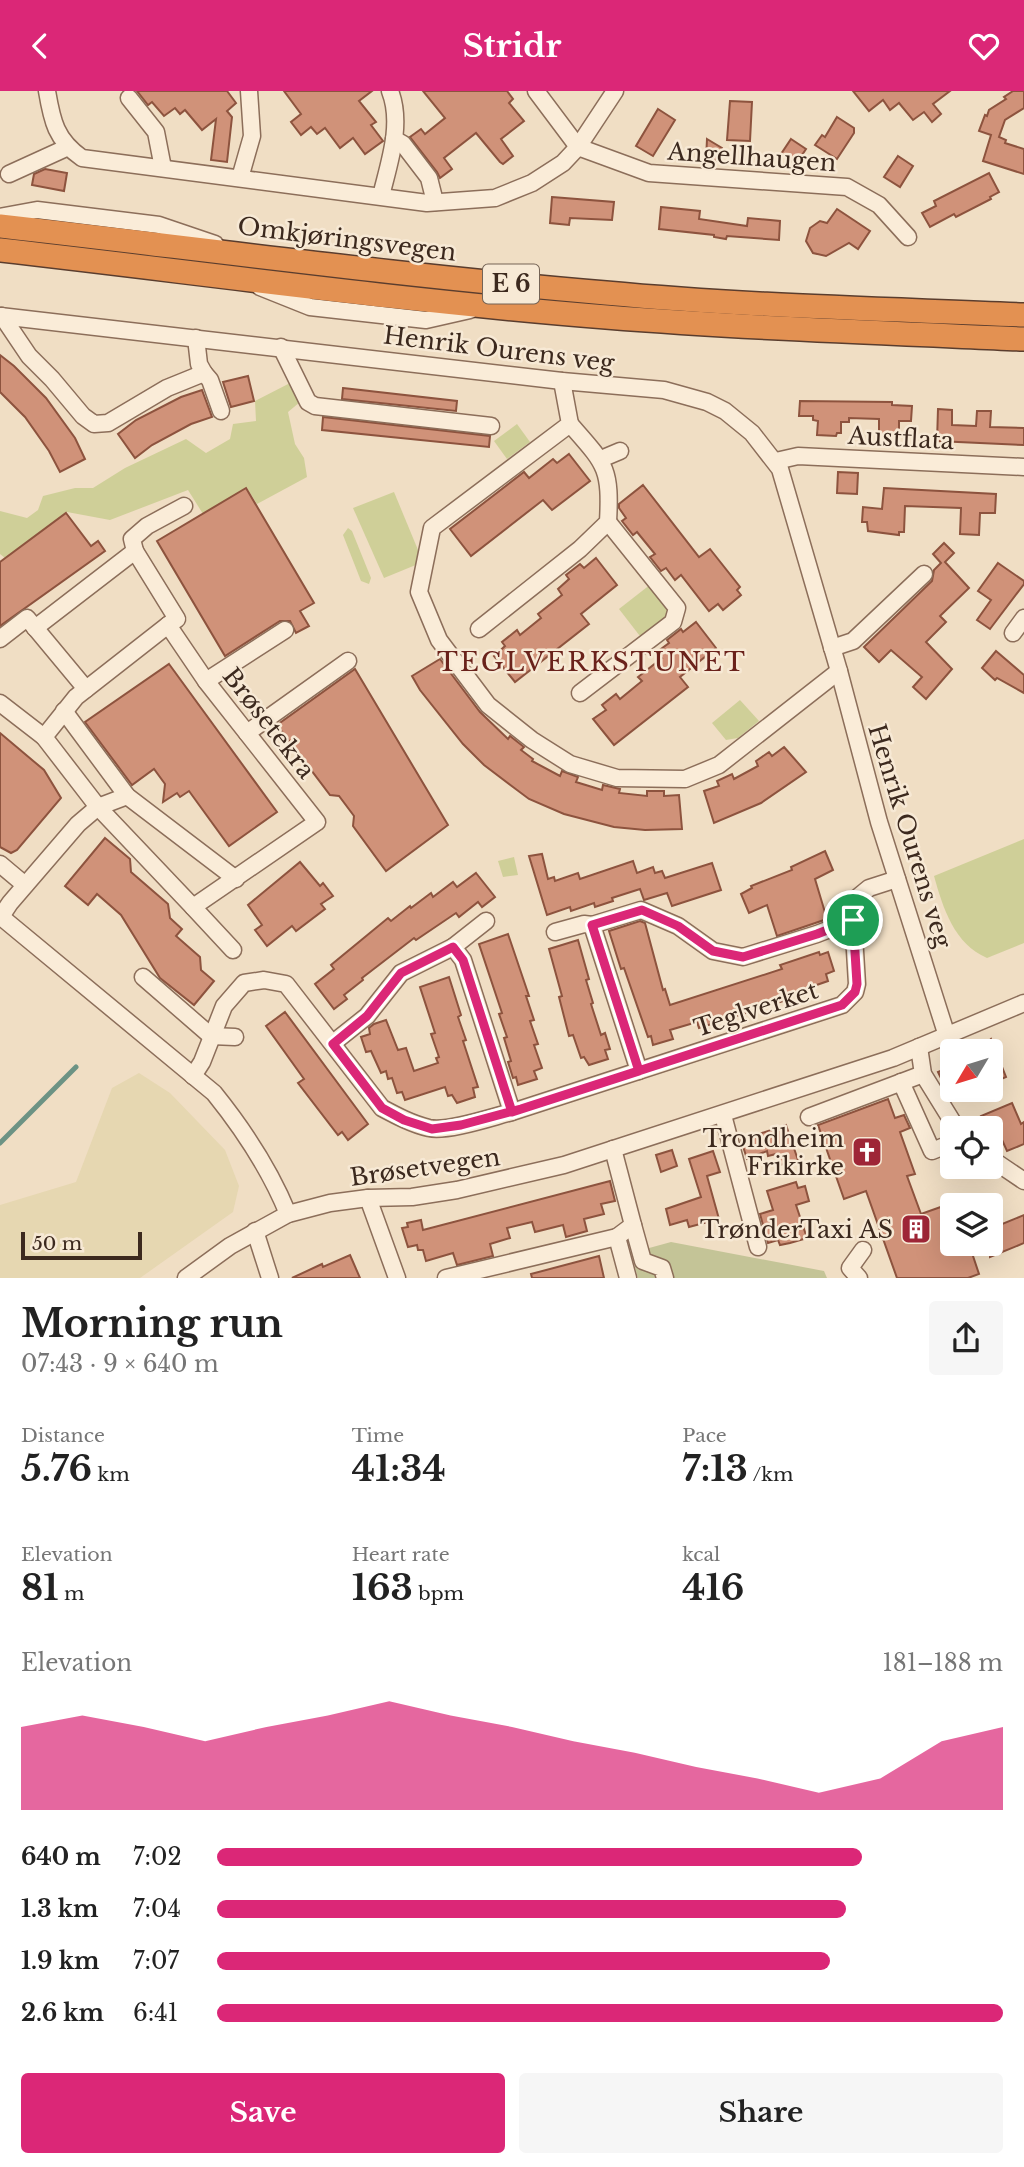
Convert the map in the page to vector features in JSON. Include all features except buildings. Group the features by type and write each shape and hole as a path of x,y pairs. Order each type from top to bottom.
{"highway":[{"name":"Omkjøringsvegen","path":"0,226 609,294 743,303 1024,315"},
{"name":"Omkjøringsvegen","path":"0,250 489,306 741,327 1024,339"}],"street":[{"path":"47,91 52,122 66,148 82,158 435,202 495,198 532,183 563,163 578,147 615,91"},
{"path":"240,178 252,136 249,91"},
{"path":"381,196 394,139 395,103 390,91"},
{"path":"536,91 578,147"},
{"path":"129,98 156,132 163,168"},
{"path":"394,139 403,144 429,178 435,202"},
{"name":"Angellhaugen","path":"578,147 649,173 847,187 878,205 908,237"},
{"path":"9,174 66,148"},
{"path":"0,217 37,209 159,225 244,254"},
{"path":"1,316 29,356 83,416 94,424 108,423 167,389 204,373"},
{"name":"Henrik Ourens veg","path":"1,316 562,381 664,390 707,402 738,420 776,461 785,486 839,671 879,822 947,1036"},
{"path":"196,338 199,364 210,380 222,411"},
{"path":"281,347 309,402 315,406 491,426"},
{"path":"562,381 570,424 601,459 610,487 608,522 677,608 673,622 580,693"},
{"path":"570,424 432,528 419,592 439,640 488,705 532,740 570,764 617,778 685,779 719,765 839,671"},
{"path":"601,459 620,451"},
{"name":"Austflata","path":"776,461 797,456 1024,467"},
{"path":"44,737 86,689 177,619 135,551 132,539 147,526 184,506"},
{"path":"479,629 580,549 608,522"},
{"path":"35,628 135,551"},
{"path":"832,648 853,641 924,575"},
{"path":"0,639 27,618 86,689"},
{"path":"1013,633 1024,618"},
{"name":"Brøsetekra","path":"168,625 205,681 317,822 193,907"},
{"path":"205,681 285,630"},
{"path":"247,733 348,660"},
{"path":"0,703 44,737 98,807 233,950"},
{"path":"64,711 127,796 236,879"},
{"path":"127,796 98,807 78,824 0,917 214,1093 230,1113 280,1193 288,1214"},
{"path":"0,864 25,885"},
{"name":"Teglverket","path":"193,1076 202,1062 225,1006 244,983 264,980 286,984 382,1108 404,1120 432,1129 461,1125 512,1112 842,1005 855,992 857,984 852,902 869,888 897,879"},
{"path":"555,932 583,924 592,925 642,910 678,926 713,951 743,957 853,920"},
{"path":"333,1044 367,1016 401,973 453,947 486,921"},
{"path":"592,925 639,1071"},
{"path":"453,947 463,960 512,1112"},
{"path":"142,977 211,1036 235,1037"},
{"name":"Brøsetvegen","path":"194,1276 255,1231 288,1214 330,1203 368,1198 412,1197 457,1190 564,1165 723,1115 919,1047 1024,1003"},
{"path":"919,1047 923,1074 949,1116"},
{"path":"809,1117 923,1074"},
{"path":"901,1082 932,1151 940,1148"},
{"path":"723,1115 758,1247"},
{"path":"613,1149 643,1261 662,1268 665,1278"},
{"path":"1003,1167 1024,1181"},
{"path":"368,1198 397,1278"},
{"path":"446,1278 617,1237 633,1224"},
{"path":"255,1231 270,1278"},
{"path":"617,1237 628,1278"},
{"path":"859,1278 850,1268 863,1250"}],"shaded area":[{"path":"139,1073 170,1093 225,1150 239,1186 233,1212 140,1278 0,1278 0,1205 76,1182 112,1088"}],"green space":[{"path":"292,382 300,402 288,412 295,444 304,458 307,477 257,504 247,488 203,514 188,490 110,520 67,512 5,558 0,554 0,511 27,518 38,510 43,496 75,488 93,488 125,468 186,439 206,453 230,439 233,424 256,421 255,401"},
{"path":"517,424 530,442 507,459 494,441"},
{"path":"394,492 423,562 384,578 353,508"},
{"path":"348,528 352,531 371,578 369,584 361,581 343,535"},
{"path":"651,584 670,608 668,621 643,640 619,609"},
{"path":"740,700 759,721 738,738 726,740 712,723"},
{"path":"1024,839 1024,943 987,958 966,944 951,924 934,876"},
{"path":"514,857 518,875 503,877 498,861"},
{"path":"671,1242 824,1271 827,1278 638,1278 631,1253"}],"waterway":[{"path":"0,1143 76,1067"}],"place":[{"name":"Trondheim Frikirke","path":"867,1152"},
{"name":"TrønderTaxi AS","path":"916,1229"}],"district":[{"name":"TEGLVERKSTUNET","path":"592,662"}],"route":[{"path":"853,920 743,957 713,951 678,926 642,910 592,925 639,1071 590,1087 512,1112 463,960 453,947 401,973 367,1016 333,1044 382,1108 404,1120 432,1129 461,1125 512,1112 521,1109 590,1087 842,1005 855,992 857,984 853,920"}]}
